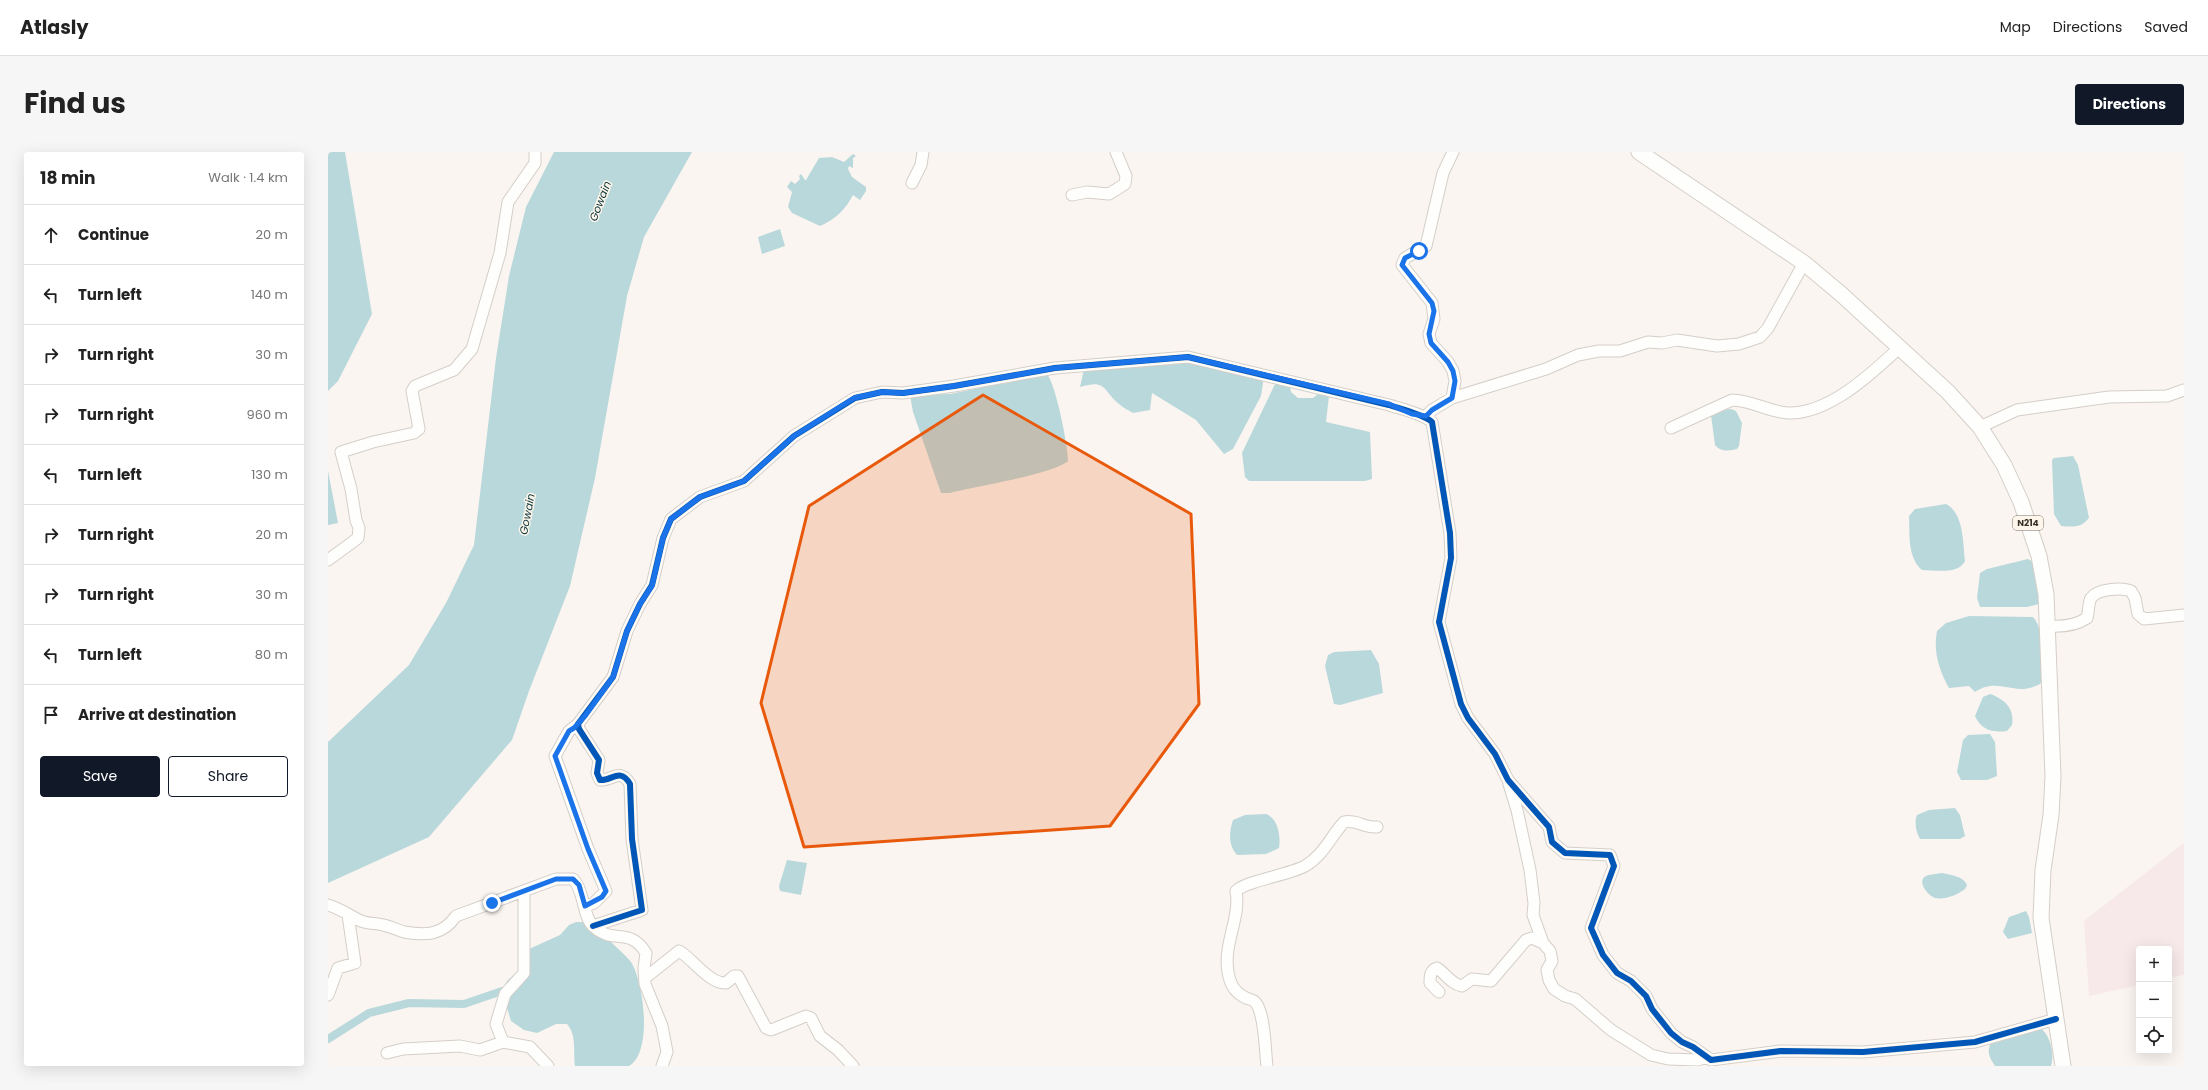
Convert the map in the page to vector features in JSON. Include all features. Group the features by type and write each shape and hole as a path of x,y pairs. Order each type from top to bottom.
{"highway":[{"name":"N214","path":"1639,152 1804,263 1841,294 1948,392 1980,427 2004,465 2021,502 2039,556 2046,594 2053,776 2051,815 2043,870 2041,918 2063,1066"}],"street":[{"path":"328,560 358,538 359,528 356,520 352,489 341,452 373,442 414,433 419,429 412,391 415,386 454,370 472,348 500,253 508,202 535,163 535,152"},
{"path":"912,183 919,170 924,152"},
{"path":"1072,195 1087,192 1109,194 1125,184 1126,176 1116,152"},
{"path":"1452,398 1455,381 1453,371 1448,362 1431,343 1429,334 1434,319 1432,303 1402,265 1405,258 1426,246 1443,173 1453,152"},
{"path":"1426,416 1432,410 1452,398 1546,369 1578,355 1599,351 1620,351 1648,342 1662,343 1677,340 1717,346 1738,344 1760,337 1768,328 1804,263"},
{"path":"1671,428 1732,400 1741,400 1767,409 1788,413 1799,412 1823,404 1835,399 1868,377 1899,348"},
{"path":"585,906 598,900 606,891 588,849 555,756 569,731 578,724 613,677 627,631 640,604 652,586 663,538 671,519 700,497 744,481 794,436 854,398 882,392 903,393 954,386 1055,368 1188,357 1389,404 1412,414 1426,416 1432,422 1450,533 1451,558 1439,622 1446,655 1461,704 1468,718 1495,754 1508,780 1517,810 1530,870 1534,903 1533,915 1543,943"},
{"path":"1980,427 2017,410 2109,397 2167,396 2184,390"},
{"path":"2048,626 2062,626 2080,623 2087,618 2089,604 2095,594 2115,589 2131,591 2135,598 2138,614 2144,618 2184,615"},
{"path":"578,724 578,729 599,760 597,774 600,780 611,776 620,776 626,779 630,784 632,839 642,910 593,926"},
{"path":"1508,780 1549,827 1552,842 1565,853 1610,855 1614,866 1591,928 1603,955 1617,973 1631,981 1646,996 1652,1009 1671,1033 1711,1060 1781,1051 1893,1050 1975,1042 2056,1019"},
{"path":"1267,1066 1261,1013 1256,1002 1243,996 1231,987 1227,970 1229,941 1238,903 1236,891 1244,884 1271,879 1305,866 1317,857 1344,822 1354,821 1368,828 1377,827"},
{"path":"328,905 364,922 384,925 403,932 433,934 449,926 456,916 556,879 573,879 579,885 593,926 608,936 628,936 640,943 646,953 645,984 662,1026 667,1052 662,1066"},
{"path":"503,1042 496,1024 505,994 524,973 524,891"},
{"path":"328,995 338,968 355,963 348,915"},
{"path":"1439,992 1430,983 1430,974 1434,969 1437,968 1440,970 1457,985 1462,986 1472,979 1491,981 1526,940 1532,938 1543,943 1550,950 1552,961 1548,970 1549,980 1554,989 1565,996 1575,999 1585,1010 1593,1013 1611,1030 1651,1055 1668,1059 1698,1060 1706,1057"},
{"path":"645,978 679,951 701,971 720,983 726,984 734,976 738,976 766,1028 771,1030 806,1016 811,1018 820,1036 838,1050 853,1066"},
{"path":"387,1053 403,1049 460,1046 480,1050 503,1042 530,1047 548,1066"}],"highlighted area":[{"path":"983,395 1191,514 1199,704 1110,826 804,847 761,703 809,506"}],"shaded area":[{"path":"2184,843 2184,975 2172,977 2172,946 2136,946 2136,986 2089,996 2084,921"}],"water":[{"path":"328,152 345,152 372,314 338,381 328,391"},
{"name":"Gowain","path":"554,152 692,152 644,237 627,296 595,478 570,586 529,691 512,740 429,837 328,883 328,742 409,665 446,603 474,545 496,358 509,276 526,207"},
{"path":"853,154 856,156 853,158 853,168 849,166 848,169 852,177 866,187 866,191 860,200 853,195 840,214 820,226 792,213 788,207 792,192 787,187 791,181 795,184 800,179 799,176 801,174 806,180 819,158 832,157 844,162"},
{"path":"780,229 785,246 762,254 758,237"},
{"path":"1191,360 1262,377 1263,383 1261,396 1233,449 1224,454 1196,420 1152,393 1150,410 1133,413 1121,405 1100,385 1095,384 1080,387 1084,369"},
{"path":"1047,374 1058,402 1064,430 1068,461 1047,471 1012,480 950,493 941,493 913,412 910,395 950,394"},
{"path":"1276,382 1290,387 1291,392 1298,398 1313,398 1318,394 1329,396 1326,422 1370,432 1372,479 1365,481 1249,481 1245,477 1242,453"},
{"path":"1731,409 1736,411 1742,423 1739,446 1737,449 1722,450 1715,445 1711,415 1714,411"},
{"path":"2073,456 2078,465 2089,518 2083,524 2073,527 2061,526 2054,514 2052,460 2054,458"},
{"path":"328,471 338,523 328,525"},
{"path":"1946,504 1952,508 1956,514 1962,530 1965,561 1962,565 1952,570 1922,570 1914,559 1910,545 1909,516 1915,509"},
{"path":"2028,559 2033,562 2041,601 2039,604 2027,607 1980,607 1977,598 1980,573 1987,569"},
{"path":"1969,616 2033,617 2037,622 2042,646 2043,679 2040,684 2022,689 1992,686 1975,692 1969,686 1949,688 1942,674 1936,653 1937,631 1946,623"},
{"path":"1371,650 1379,664 1383,693 1340,705 1334,704 1325,666 1328,655 1334,652"},
{"path":"1990,694 2004,702 2010,709 2012,714 2012,725 2007,731 1988,730 1981,725 1975,716 1983,697"},
{"path":"1990,734 1995,742 1997,776 1987,780 1961,780 1957,772 1963,740 1968,735"},
{"path":"1955,808 1960,815 1965,836 1960,839 1920,839 1916,827 1917,815 1929,810"},
{"path":"1266,814 1273,819 1278,828 1280,839 1279,848 1266,854 1237,855 1232,847 1230,838 1233,820 1245,815"},
{"path":"787,860 807,863 801,895 780,891 779,886"},
{"path":"1942,873 1956,876 1963,880 1967,885 1965,889 1947,898 1932,897 1924,888 1922,881 1923,878 1928,875"},
{"path":"2026,911 2029,917 2032,933 2008,939 2003,932 2009,917"},
{"path":"576,922 588,923 597,930 629,959 636,972 642,1000 644,1033 637,1059 629,1066 575,1066 573,1038 567,1024 556,1024 537,1033 524,1030 511,1021 502,991 507,981 517,972 529,949 560,935 569,925"},
{"path":"2040,1028 2044,1031 2051,1045 2051,1066 1995,1066 1989,1054 1989,1048 1992,1041"}],"waterway":[{"path":"328,1039 369,1013 409,1003 464,1004 502,991"}],"cycle path":[{"path":"593,926 642,910 632,839 630,784 623,776 600,780 597,773 599,760 579,729 578,724 613,677 627,631 640,604 652,585 663,538 671,519 700,497 744,481 794,436 855,398 882,392 903,393 954,386 1055,368 1188,357 1389,405 1418,414 1432,422 1450,533 1451,558 1439,622 1461,704 1468,718 1495,754 1508,780 1549,827 1552,842 1565,853 1610,855 1614,866 1591,928 1603,955 1617,973 1631,981 1646,996 1652,1009 1671,1033 1682,1042 1693,1047 1711,1060 1781,1051 1863,1052 1975,1042 2056,1019"}],"route":[{"path":"492,903 556,879 573,879 579,885 585,906 594,903 602,897 606,891 588,849 577,815 556,762 556,751 565,736 585,716 613,677 627,631 640,604 652,586 663,538 671,519 700,497 744,481 794,436 854,398 882,392 903,393 954,386 1055,368 1188,357 1389,404 1412,414 1426,416 1432,410 1452,398 1455,381 1453,371 1448,362 1431,343 1429,334 1434,319 1432,303 1424,295 1402,265 1402,261 1405,258 1419,251"}]}
